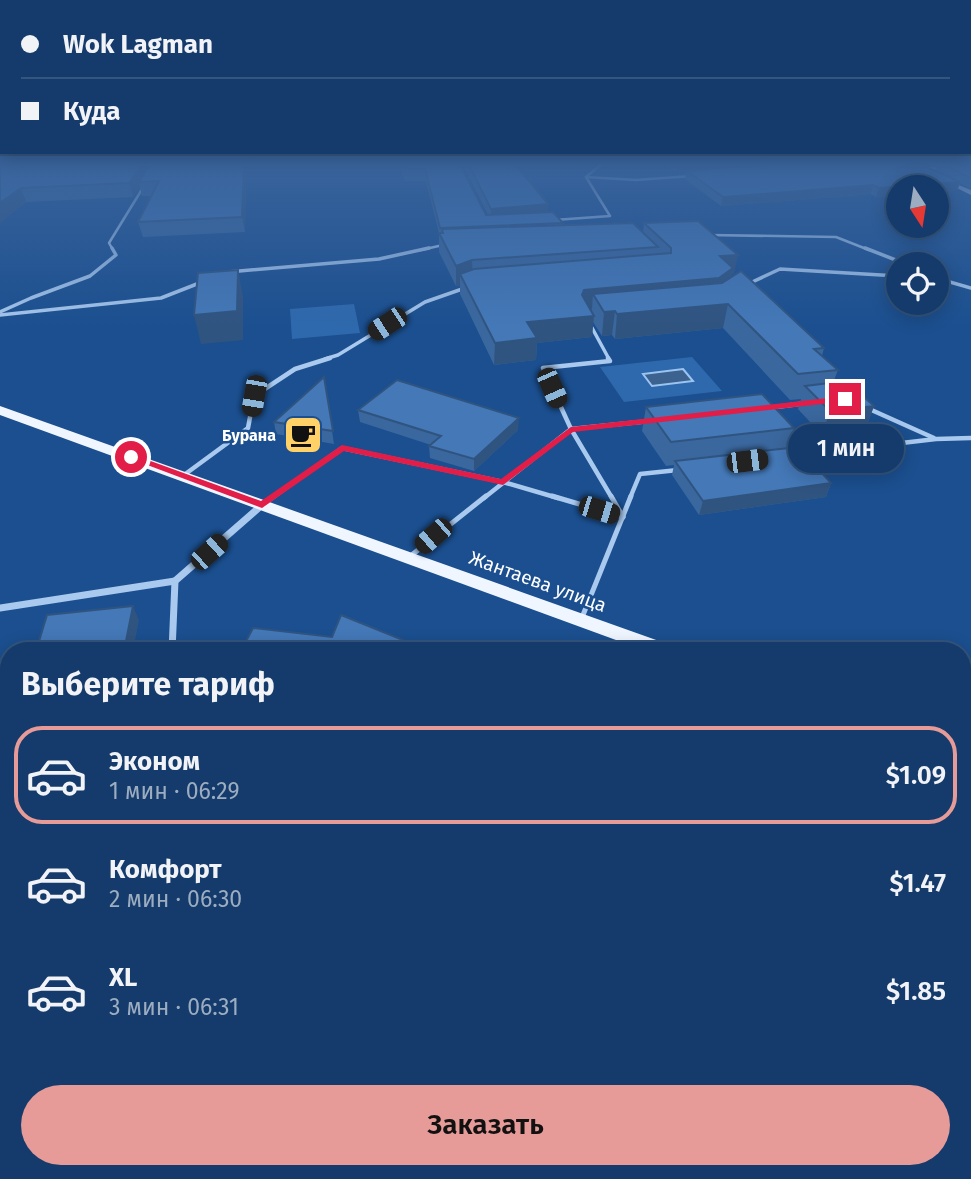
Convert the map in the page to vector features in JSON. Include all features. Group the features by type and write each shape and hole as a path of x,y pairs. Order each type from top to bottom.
{"main road":[{"name":"Жантаева улица","path":"0,410 641,642"}],"street":[{"path":"0,608 175,581 262,505"},
{"path":"172,642 175,581"}],"lane":[{"path":"0,314 32,297 75,284 108,266 117,254 109,243 124,218"},
{"path":"547,221 585,218"},
{"path":"707,235 836,237 886,256"},
{"path":"222,275 234,270 379,259 452,244"},
{"path":"744,286 780,269 886,275"},
{"path":"0,314 160,298 210,279"},
{"path":"949,281 971,288"},
{"path":"183,476 248,428 254,396 295,369 338,355 425,302 473,285"},
{"path":"590,325 610,361 543,368 571,429 623,517"},
{"path":"765,408 818,402"},
{"path":"856,404 936,439"},
{"path":"408,558 571,429 662,419"},
{"path":"788,457 936,439 971,438"},
{"path":"262,505 342,448 503,482 623,517"},
{"path":"581,620 640,474 680,469"}],"shaded area":[{"path":"354,304 360,333 292,339 290,309"},
{"path":"692,357 722,391 624,402 600,367"},
{"path":"683,369 693,381 652,386 643,374"}],"building":[{"path":"140,218 221,218 138,222"},
{"path":"437,218 558,218 563,223 440,228"},
{"path":"698,221 738,255 720,256 733,268 719,278 584,290 582,295 594,316 527,322 537,338 495,343 460,274 474,269 671,253 671,248 644,223"},
{"path":"633,223 658,247 472,260 456,266 439,233 443,233 442,229"},
{"path":"238,270 237,311 194,315 198,273"},
{"path":"741,271 824,348 814,349 838,370 798,374 728,304 617,314 615,311 604,312 593,294 722,283"},
{"path":"324,377 333,431 274,422"},
{"path":"397,380 519,418 474,459 429,446 441,436 358,410"},
{"path":"846,381 874,406 830,411 805,386"},
{"path":"762,394 794,428 671,442 646,407"},
{"path":"798,447 831,483 703,501 675,461"},
{"path":"133,606 126,642 39,642 47,615"},
{"path":"341,615 403,640 246,642 253,628 332,637"}],"place":[{"name":"Бурана","path":"303,435"}],"route":[{"path":"131,457 262,505 342,448 503,482 571,429 845,399"}]}
